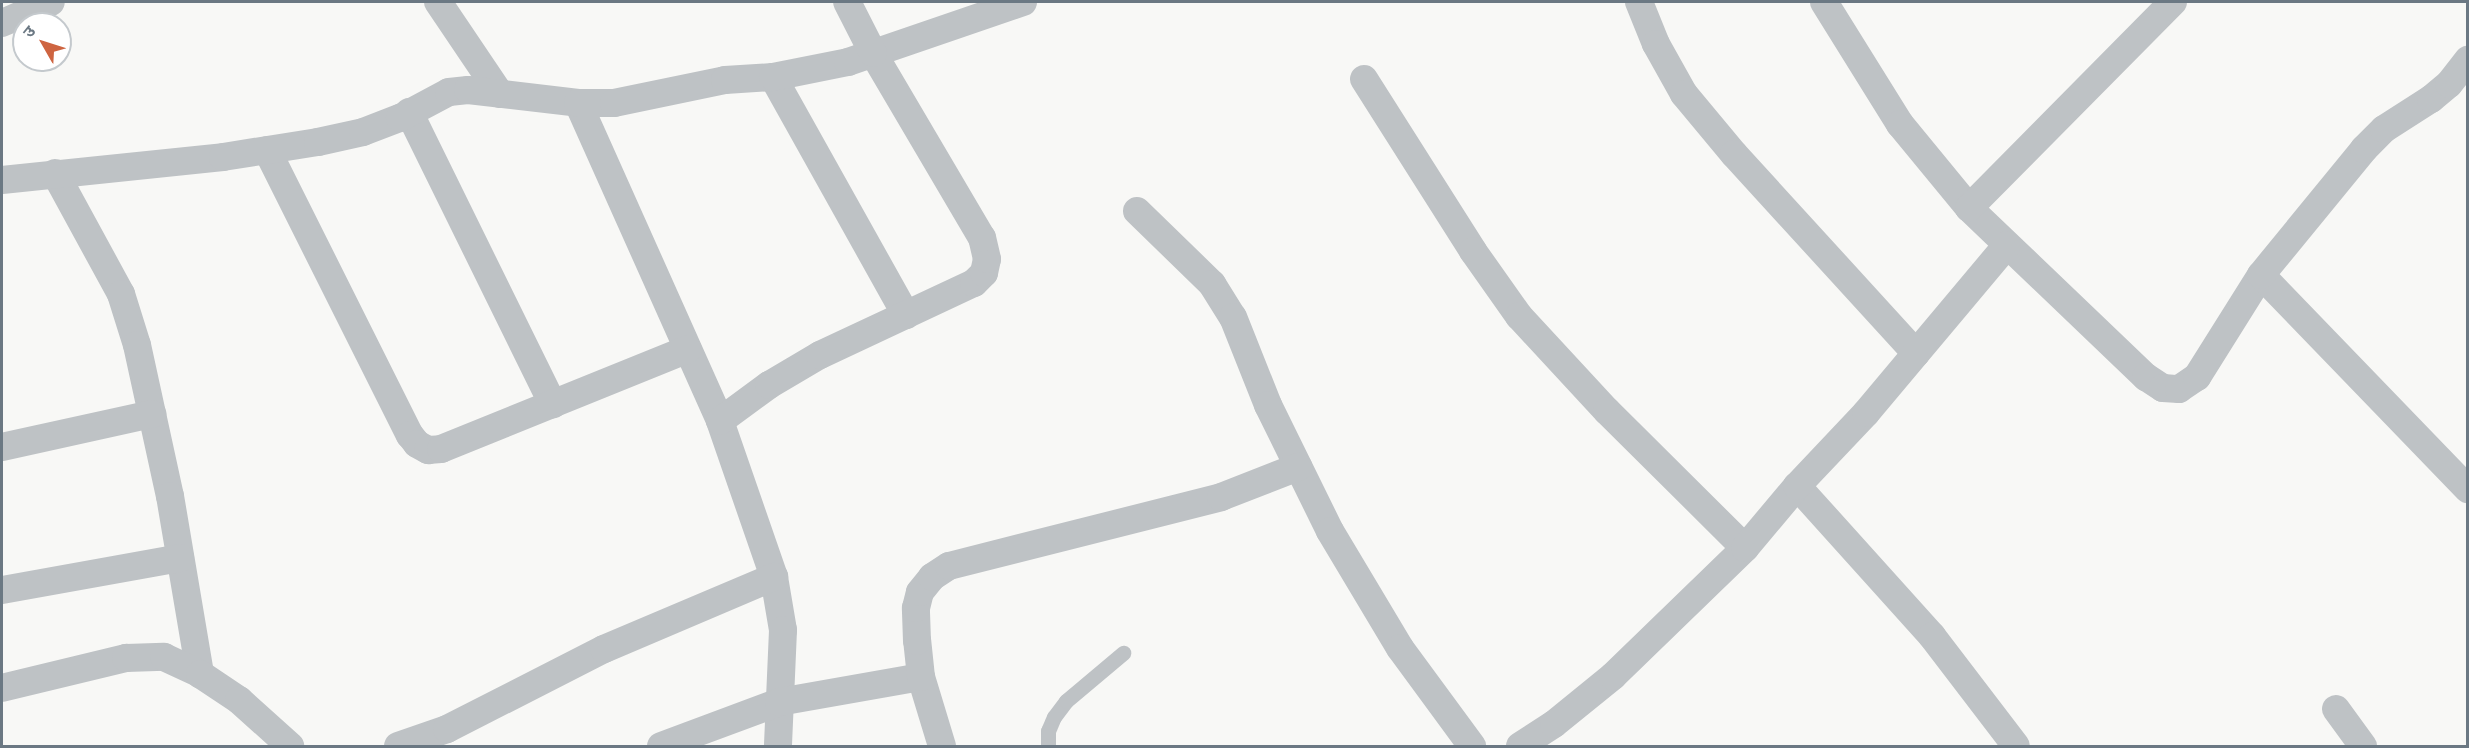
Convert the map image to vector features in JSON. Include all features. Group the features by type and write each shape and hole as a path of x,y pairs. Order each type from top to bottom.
{"street":[{"path":"2,23 51,2"},
{"path":"438,2 500,94"},
{"path":"720,421 769,385 820,355 974,283 984,273 987,259 982,238 873,53 847,2"},
{"path":"1639,2 1656,44 1684,94 1734,154 1916,352"},
{"path":"1824,2 1900,124 1969,208 2146,377 2163,388 2179,389 2197,377 2261,275 2364,149 2384,129 2431,99 2449,84 2468,60"},
{"path":"1969,208 2173,2"},
{"path":"2,180 223,157 363,132 449,92 468,90 578,103 614,103 725,80 773,77 848,62 1013,3"},
{"path":"773,77 906,315"},
{"path":"1364,79 1473,251 1519,316 1607,411 1745,548"},
{"path":"578,103 720,421 774,577 783,630 778,747"},
{"path":"410,112 553,405"},
{"path":"267,150 410,435 417,444 428,450 441,449 687,350"},
{"path":"55,173 122,294 137,345 180,558 200,674"},
{"path":"1137,211 1212,284 1233,317 1268,405 1330,531 1400,648 1472,747"},
{"path":"1520,747 1554,724 1613,676 1745,548 1797,486 1866,412 2007,244"},
{"path":"2261,275 2468,489"},
{"path":"2,447 152,414"},
{"path":"942,747 921,676 916,608 920,592 932,577 949,566 1221,497 1298,467"},
{"path":"1797,486 1932,636 2016,747"},
{"path":"2,590 180,558"},
{"path":"398,747 447,729 604,649 774,577"},
{"path":"2,688 126,658 164,657 200,674 239,700 290,747"},
{"path":"662,747 779,702 921,676"},
{"path":"2336,709 2363,747"}],"lane":[{"path":"1048,747 1048,731 1054,717 1066,702 1123,653"}]}
